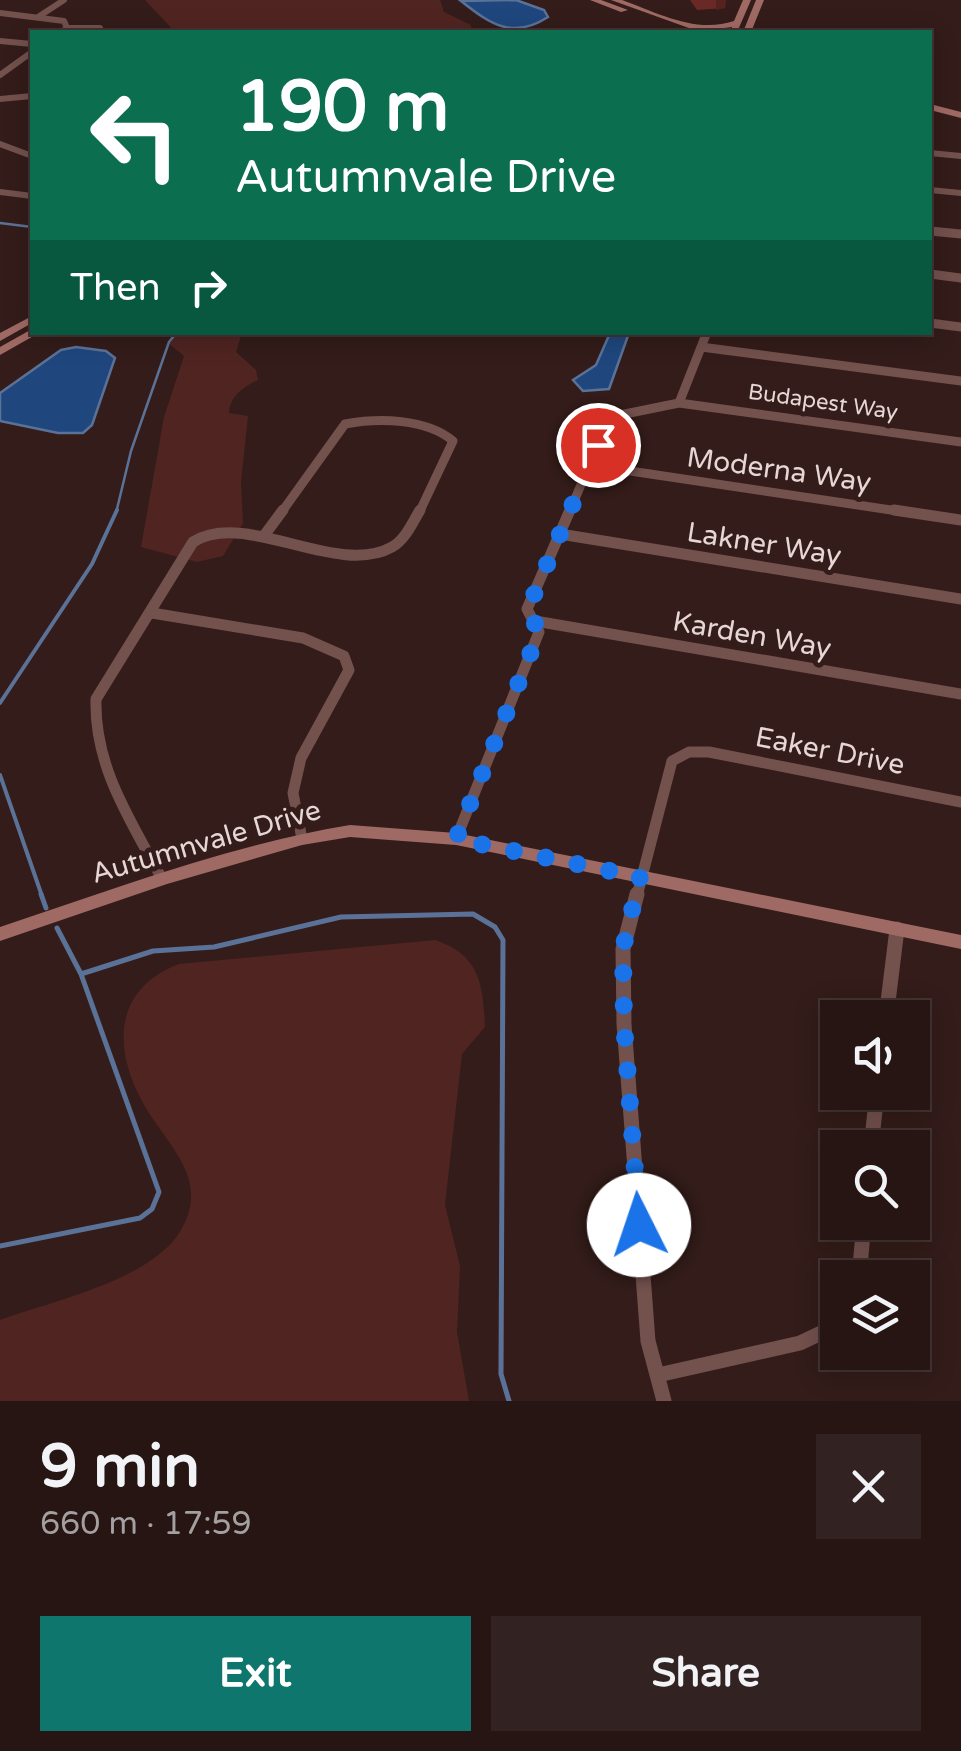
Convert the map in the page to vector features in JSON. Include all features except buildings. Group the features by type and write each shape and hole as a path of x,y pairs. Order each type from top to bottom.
{"street":[{"path":"38,17 64,0"},
{"path":"594,0 688,30 721,28 738,22"},
{"path":"615,0 688,30"},
{"path":"734,30 747,0"},
{"path":"748,30 758,4"},
{"path":"0,13 64,21 64,30 100,28"},
{"path":"0,41 30,44"},
{"path":"0,75 30,54"},
{"path":"19,62 30,63"},
{"path":"0,99 30,96"},
{"path":"932,105 959,113"},
{"path":"0,144 30,155"},
{"path":"932,153 961,156"},
{"path":"932,190 961,194"},
{"path":"0,192 30,196"},
{"path":"932,230 961,234"},
{"path":"932,274 961,278"},
{"path":"0,338 30,320"},
{"path":"932,323 961,327"},
{"path":"0,352 30,333"},
{"path":"456,839 539,632 528,609 590,465 615,416 678,402 689,387 706,335"},
{"path":"701,347 961,382"},
{"name":"Budapest Way","path":"678,402 961,442"},
{"path":"162,879 100,753 93,722 96,699 198,537 225,532 358,552 390,549 404,537 454,440 434,430 374,420 345,424 263,537"},
{"name":"Moderna Way","path":"590,465 961,520"},
{"name":"Lakner Way","path":"560,534 961,599"},
{"path":"152,613 334,647 344,655 349,670 301,758 294,794 302,838"},
{"name":"Karden Way","path":"535,621 961,694"},
{"name":"Eaker Drive","path":"640,877 672,761 689,752 961,802"},
{"name":"Autumnvale Drive","path":"0,934 162,879 302,838 350,830 456,839 961,942"},
{"path":"640,877 623,948 624,1024 648,1341 664,1401"},
{"path":"888,1000 897,930"},
{"path":"658,1375 800,1343 820,1334"}],"shaded area":[{"path":"145,0 440,0 444,12 471,25 471,30 173,30"},
{"path":"175,335 241,335 236,352 256,370 258,380 238,393 229,413 248,416 241,482 243,523 223,556 197,562 141,547 164,417 184,356 168,343"},
{"path":"435,940 450,946 470,963 480,985 484,1012 485,1027 462,1054 445,1205 460,1266 457,1332 469,1401 0,1401 0,1320 99,1287 148,1262 181,1230 189,1211 188,1177 142,1101 126,1060 125,1021 142,988 179,964"}],"water":[{"path":"516,0 544,10 548,17 524,27 502,26 461,1"},
{"path":"609,335 628,335 609,389 583,391 573,380 596,365"},
{"path":"76,347 106,351 115,358 92,425 83,433 58,433 0,421 0,393 61,350"}],"waterway":[{"path":"0,223 30,227"},
{"path":"116,511 131,451 175,335"},
{"path":"0,703 92,564 116,511"},
{"path":"0,775 42,896"},
{"path":"41,894 46,908"},
{"path":"81,974 153,951 214,947 341,917 473,914 495,927 503,940 501,1374 509,1401"},
{"path":"57,928 81,974"},
{"path":"0,1246 140,1218 152,1209 159,1192 81,974"}],"route":[{"path":"598,445 528,609 539,632 456,839 640,877 623,948 624,1024 639,1225"}]}
